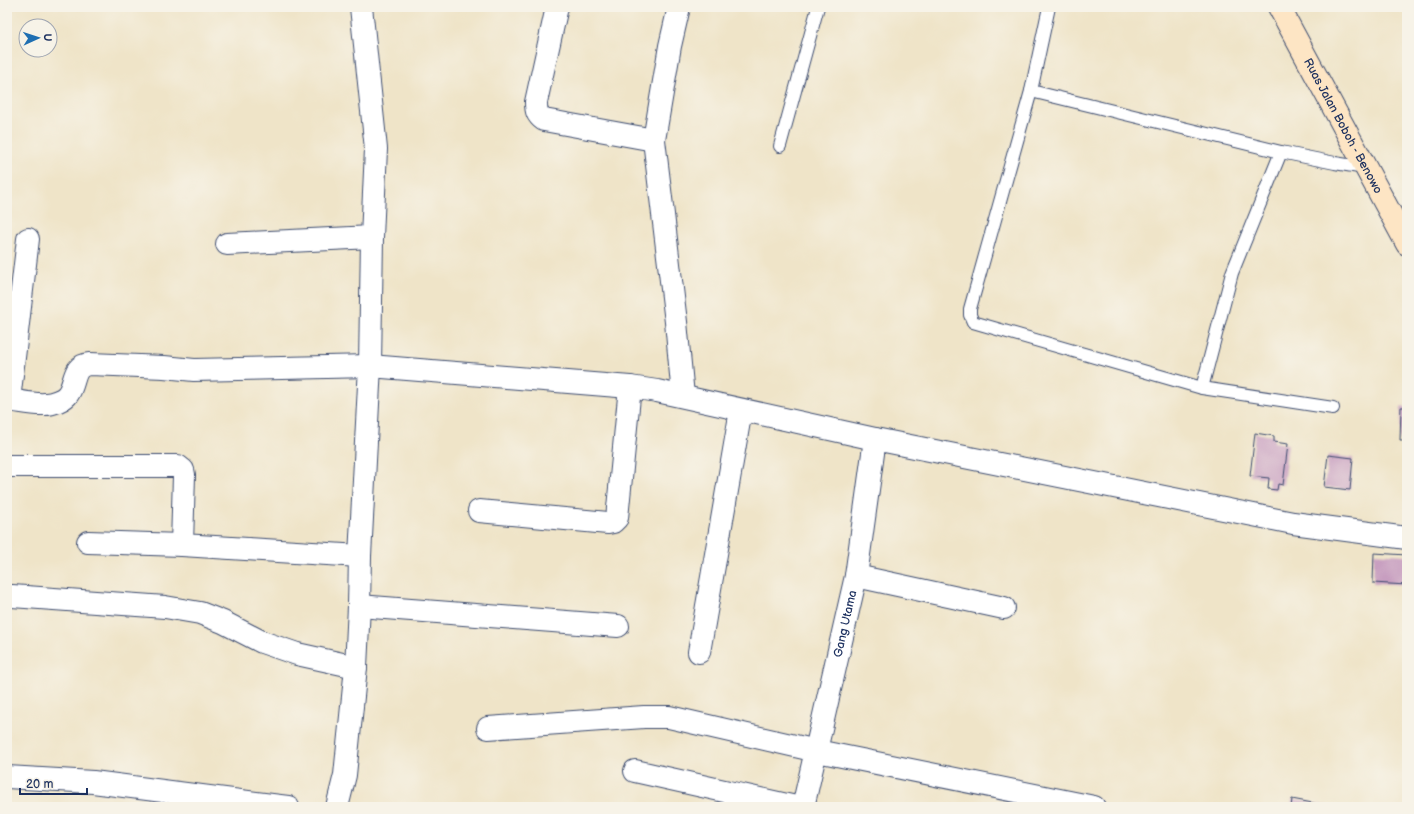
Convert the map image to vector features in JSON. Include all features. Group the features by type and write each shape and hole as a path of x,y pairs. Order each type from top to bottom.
{"main road":[{"name":"Ruas Jalan Boboh - Benowo","path":"1279,7 1407,244"}],"street":[{"path":"336,807 345,775 356,667 370,366 372,237 376,149 361,7"},
{"path":"557,7 536,102 536,110 539,116 544,120 654,140"},
{"path":"679,7 670,46 654,140 676,322 683,396"},
{"path":"227,244 372,237"},
{"path":"28,239 8,400 45,404 59,400 68,395 79,367 85,364 164,367 194,370 370,366 630,387 683,396 874,439 1293,523 1407,538"},
{"path":"479,511 608,523 613,522 617,518 630,387"},
{"path":"700,652 741,410"},
{"name":"Gang Utama","path":"803,807 856,576 874,439"},
{"path":"7,466 178,466 183,470 184,474 182,545"},
{"path":"88,542 182,545 360,556"},
{"path":"856,576 1004,608"},
{"path":"12,596 165,607 200,613 223,622 262,642 297,654 356,667"},
{"path":"359,606 618,626"},
{"path":"488,728 644,717 669,717 817,751 1094,807"},
{"path":"635,771 796,807"},
{"path":"7,777 93,782 288,807"}],"lane":[{"path":"780,146 818,7"},
{"path":"1049,7 1031,91 970,309 970,315 974,322 1202,388 1333,408"},
{"path":"1031,91 1281,152 1365,168"},
{"path":"1202,388 1232,273 1281,152"}],"building":[{"path":"1401,407 1407,407 1407,440 1400,440"},
{"path":"1255,433 1274,436 1274,442 1288,444 1283,485 1278,484 1277,490 1268,489 1269,478 1250,476"},
{"path":"1328,455 1353,458 1350,490 1324,487"},
{"path":"1374,553 1407,555 1407,585 1373,583"},
{"path":"1292,799 1328,806 1328,807 1291,807"}]}
